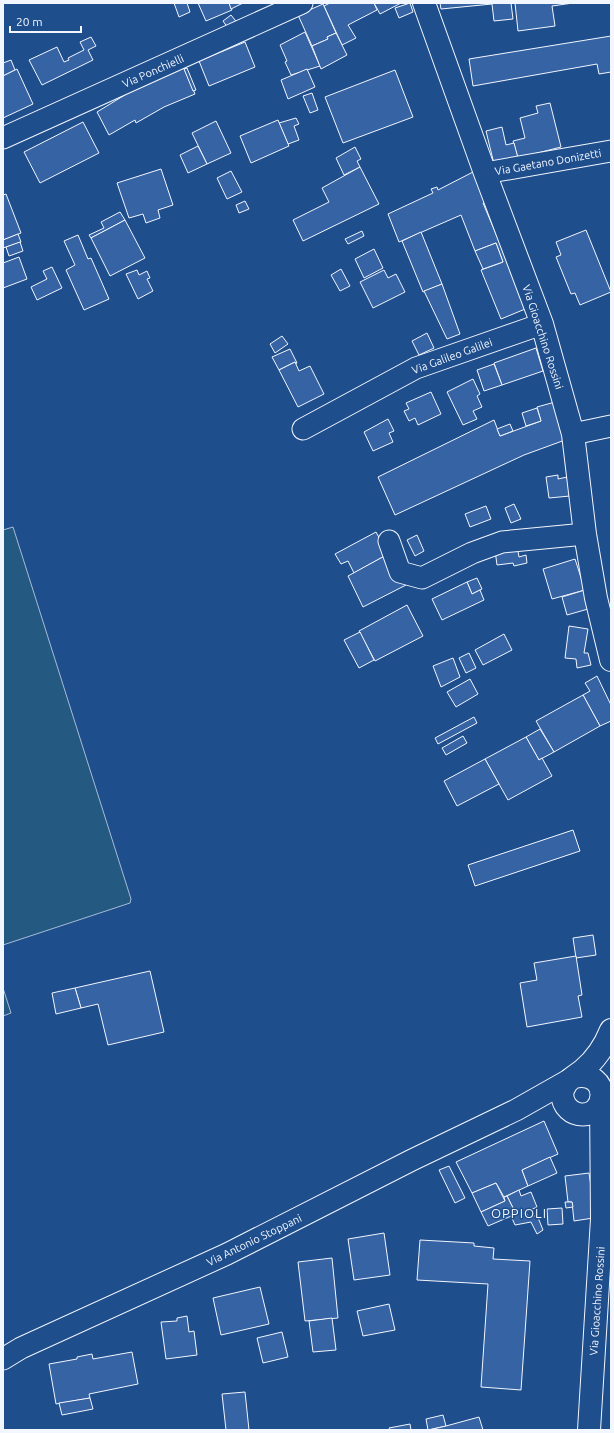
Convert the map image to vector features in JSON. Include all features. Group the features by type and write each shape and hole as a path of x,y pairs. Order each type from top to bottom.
{"main road":[{"name":"Via Gioacchino Rossini","path":"424,3 485,173 542,324 573,434 585,534 596,598 611,660"},
{"path":"602,1171 598,1151 590,1133 582,1120 566,1107 562,1096 565,1085 595,1057 611,1030"},
{"path":"602,1171 604,1099 611,1039"},
{"path":"572,1078 586,1075 592,1078 596,1081 604,1099"},
{"path":"572,1112 580,1115 593,1111 604,1099"},
{"name":"Via Gioacchino Rossini","path":"589,1430 602,1219 602,1171"}],"street":[{"name":"Via Ponchielli","path":"3,138 302,3"},
{"name":"Via Gaetano Donizetti","path":"485,173 611,152"},
{"name":"Via Galileo Galilei","path":"303,429 416,368 542,324"},
{"path":"573,434 611,426"},
{"path":"389,541 400,572 422,578 472,553 502,542 585,534"},
{"path":"503,1116 572,1078"},
{"path":"503,1116 540,1107 572,1112"},
{"name":"Via Antonio Stoppani","path":"3,1359 21,1348 226,1254 503,1116"}],"shaded area":[{"path":"13,527 131,899 130,903 3,945 3,530"},
{"path":"3,988 11,1013 3,1016"}],"building":[{"path":"174,3 187,3 190,12 179,17"},
{"path":"198,3 229,3 232,10 206,21"},
{"path":"229,3 243,3 231,9"},
{"path":"330,3 374,3 377,10 348,25 356,38 342,45 324,6"},
{"path":"374,3 401,3 380,14"},
{"path":"410,3 413,12 399,18 395,8"},
{"path":"440,3 511,3 513,19 494,21 492,4 441,9"},
{"path":"515,3 573,3 552,6 555,26 518,31"},
{"path":"323,4 336,33 327,37 328,39 312,46 298,15"},
{"path":"231,15 239,25 230,31 223,21"},
{"path":"305,32 320,66 291,75 280,45"},
{"path":"336,33 347,55 321,69 312,46 328,39 327,37"},
{"path":"611,36 611,72 599,74 597,64 473,86 469,59"},
{"path":"91,37 96,46 88,50 93,60 42,85 29,60 57,47 64,62 69,60 68,58 84,50 80,42"},
{"path":"245,42 255,67 209,86 199,61"},
{"path":"11,60 15,70 3,76 3,63"},
{"path":"183,66 195,94 164,107 136,123 135,120 109,135 97,112 151,79"},
{"path":"187,68 196,90 193,91 184,69"},
{"path":"17,69 33,104 3,118 3,76"},
{"path":"307,69 315,87 288,99 281,80"},
{"path":"395,70 413,117 343,143 325,97"},
{"path":"312,93 318,110 310,113 303,96"},
{"path":"550,103 561,147 518,158 513,141 525,138 520,118 538,113 536,106"},
{"path":"296,118 299,124 294,126 299,140 288,144 279,123"},
{"path":"278,120 289,146 251,163 240,136"},
{"path":"216,121 231,153 207,164 192,133"},
{"path":"83,122 99,153 40,183 24,152"},
{"path":"502,127 506,145 514,143 518,158 494,164 486,131"},
{"path":"198,146 207,164 188,173 180,155"},
{"path":"355,147 361,159 357,161 360,167 344,175 336,158"},
{"path":"360,167 379,204 303,241 293,220 329,202 322,188"},
{"path":"161,169 173,205 158,210 160,218 146,223 143,214 129,218 117,183"},
{"path":"231,171 242,192 227,199 217,178"},
{"path":"473,172 486,202 483,203 504,253 530,307 501,319 481,270 503,262 496,243 475,251 461,215 399,242 388,214 433,193 431,189 437,187 438,190"},
{"path":"6,194 21,233 3,240 3,195"},
{"path":"245,201 249,209 239,213 236,205"},
{"path":"120,212 125,220 91,238 89,235 104,228 101,222"},
{"path":"125,220 145,258 110,276 91,238"},
{"path":"586,230 611,292 580,305 575,293 571,294 556,257 561,255 556,242"},
{"path":"362,231 364,236 348,244 345,239"},
{"path":"421,232 442,284 423,292 402,241"},
{"path":"18,234 21,242 3,248 3,240"},
{"path":"78,235 88,259 91,258 109,299 84,310 66,270 75,265 64,241"},
{"path":"20,242 23,251 9,256 6,247"},
{"path":"496,243 503,262 483,269 475,251"},
{"path":"374,249 383,268 364,278 355,259"},
{"path":"19,257 27,279 3,288 3,263"},
{"path":"52,267 62,288 37,300 31,287 47,279 43,271"},
{"path":"341,269 350,286 340,291 331,275"},
{"path":"137,270 139,275 147,271 150,278 147,279 153,291 138,299 126,274"},
{"path":"384,270 388,278 396,274 405,292 373,308 360,282"},
{"path":"442,284 460,334 447,339 424,291"},
{"path":"427,333 434,348 419,355 412,341"},
{"path":"282,336 288,344 275,353 270,344"},
{"path":"536,348 543,371 502,385 494,363"},
{"path":"290,349 297,363 295,364 295,362 279,370 272,357"},
{"path":"295,362 299,371 310,366 324,394 298,407 279,370"},
{"path":"494,364 502,385 484,391 477,370"},
{"path":"473,379 480,394 477,396 482,407 473,411 477,419 463,425 447,392"},
{"path":"431,392 441,414 418,425 415,418 409,421 404,411 409,409 406,403"},
{"path":"555,402 565,440 524,455 395,515 378,477 494,420 500,436 541,421 537,407"},
{"path":"537,408 541,421 526,426 522,413"},
{"path":"388,419 394,431 389,433 393,442 373,451 364,432"},
{"path":"510,424 513,431 500,436 497,429"},
{"path":"558,475 558,479 567,477 570,496 549,498 546,477"},
{"path":"514,504 521,519 511,523 505,508"},
{"path":"486,506 491,519 470,527 465,514"},
{"path":"376,532 388,554 354,573 348,561 341,564 335,554"},
{"path":"417,535 424,551 415,556 407,540"},
{"path":"517,546 519,557 526,555 527,563 514,566 513,563 497,565 495,550"},
{"path":"390,553 406,585 363,607 348,576"},
{"path":"575,559 585,590 552,599 543,569"},
{"path":"477,578 482,589 472,594 467,582"},
{"path":"467,582 472,594 480,590 484,600 442,620 432,599"},
{"path":"585,590 588,609 567,615 562,597"},
{"path":"407,605 423,636 375,661 359,631"},
{"path":"569,626 588,629 584,653 588,653 591,665 577,668 576,659 565,658"},
{"path":"360,632 374,660 359,668 344,640"},
{"path":"504,634 512,650 483,665 475,650"},
{"path":"469,653 476,668 466,673 459,658"},
{"path":"453,658 460,677 441,687 433,666"},
{"path":"597,676 611,705 611,721 600,726 583,695 590,691 585,683"},
{"path":"470,679 478,694 456,707 447,692"},
{"path":"583,695 600,726 554,752 536,721"},
{"path":"474,717 477,723 438,744 435,738"},
{"path":"540,729 554,752 539,760 526,737"},
{"path":"463,736 467,743 446,755 442,748"},
{"path":"526,737 539,760 542,758 552,776 508,800 485,759"},
{"path":"485,759 499,784 457,806 444,781"},
{"path":"573,830 580,851 475,886 468,865"},
{"path":"593,935 596,955 576,958 573,938"},
{"path":"576,956 582,995 578,996 582,1017 527,1027 520,983 537,980 534,963"},
{"path":"150,971 164,1032 108,1045 98,1004 81,1008 75,988"},
{"path":"75,988 81,1008 56,1014 52,993"},
{"path":"544,1121 558,1154 522,1170 528,1186 504,1197 496,1183 472,1193 456,1162"},
{"path":"550,1157 557,1173 528,1186 522,1170"},
{"path":"449,1166 465,1198 455,1203 439,1170"},
{"path":"589,1173 594,1206 593,1218 574,1221 572,1202 568,1202 565,1176"},
{"path":"496,1183 505,1201 481,1212 472,1193"},
{"path":"519,1190 521,1196 531,1192 537,1207 526,1212 529,1218 537,1215 543,1230 537,1234 531,1222 515,1225 511,1216 516,1214 507,1196"},
{"path":"507,1196 516,1214 488,1226 481,1212 505,1201 504,1197"},
{"path":"565,1202 572,1202 573,1207 566,1208"},
{"path":"562,1208 563,1224 548,1225 547,1209"},
{"path":"384,1233 390,1275 354,1280 348,1239"},
{"path":"420,1240 474,1243 474,1246 494,1248 493,1259 530,1261 521,1390 481,1387 488,1284 417,1280"},
{"path":"332,1258 338,1318 305,1321 298,1262"},
{"path":"260,1287 269,1324 221,1335 213,1298"},
{"path":"389,1304 395,1330 363,1336 357,1311"},
{"path":"187,1316 189,1332 194,1331 197,1355 166,1359 161,1322 177,1321 177,1318"},
{"path":"332,1318 336,1350 313,1352 309,1321"},
{"path":"282,1332 288,1357 263,1363 257,1338"},
{"path":"132,1352 138,1384 89,1394 90,1398 56,1404 49,1364 77,1359 77,1357 92,1354 93,1359"},
{"path":"245,1392 249,1430 226,1430 222,1394"},
{"path":"90,1398 93,1409 62,1415 59,1403"},
{"path":"443,1415 446,1426 428,1430 426,1419"},
{"path":"479,1417 483,1430 429,1430 446,1426"},
{"path":"410,1424 411,1430 390,1430 389,1428"}],"district":[{"name":"OPPIOLI","path":"519,1213"}]}
